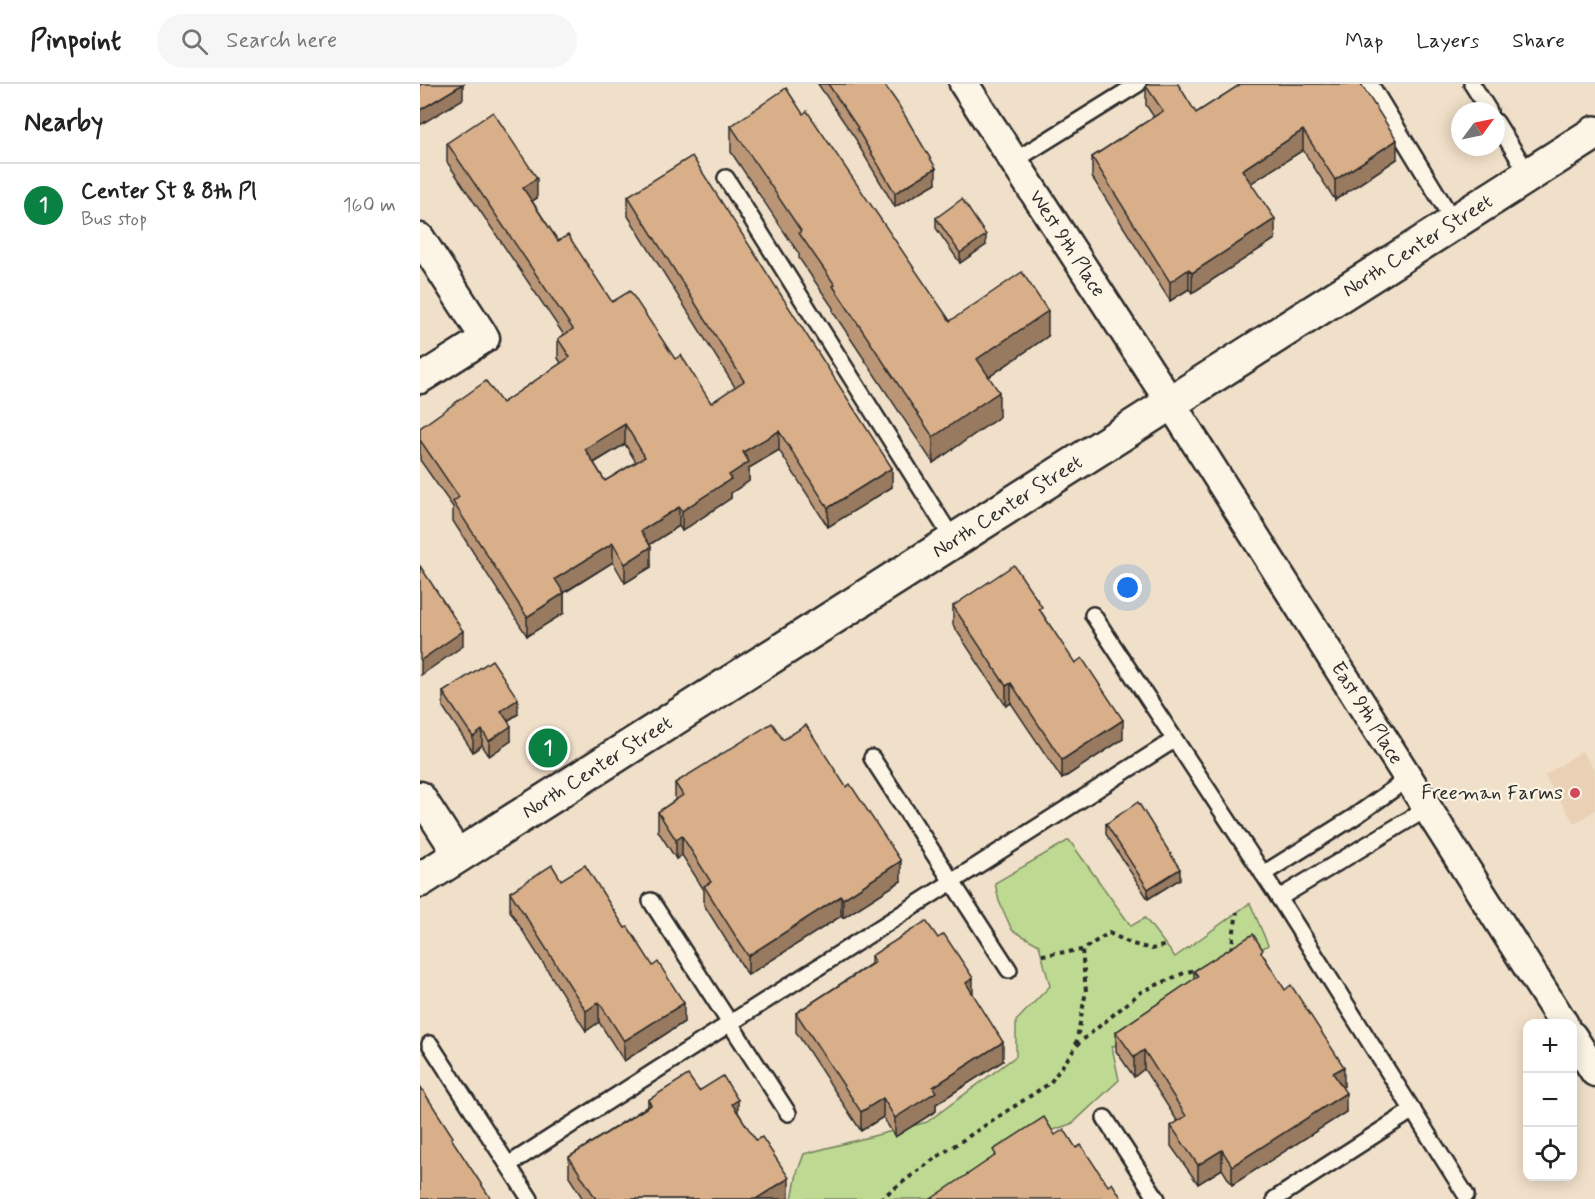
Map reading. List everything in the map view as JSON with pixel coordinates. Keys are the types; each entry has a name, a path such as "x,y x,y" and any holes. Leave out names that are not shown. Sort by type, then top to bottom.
{"street":[{"name":"West 9th Place","path":"964,84 1170,402"},
{"name":"North Center Street","path":"420,880 1595,133"},
{"path":"420,238 485,338 420,379"},
{"name":"East 9th Place","path":"1170,402 1561,1019"},
{"path":"420,796 459,856"},
{"path":"1577,1044 1595,1072"}],"lane":[{"path":"1014,161 1138,84"},
{"path":"1371,84 1454,222"},
{"path":"1472,84 1483,102"},
{"path":"1505,136 1529,175"},
{"path":"726,178 954,541"},
{"path":"1093,615 1279,898 1466,1196"},
{"path":"508,1165 1174,740"},
{"path":"872,758 1009,970"},
{"path":"1263,874 1354,817 1409,778"},
{"path":"1279,898 1428,808"},
{"path":"651,901 788,1113"},
{"path":"430,1044 530,1199"},
{"path":"1275,1199 1413,1110"},
{"path":"1105,1118 1157,1199"}],"path":[{"path":"1230,955 1237,912"},
{"path":"1042,955 1082,950 1109,933 1132,944 1152,949 1166,945"},
{"path":"1075,1047 1086,991 1082,950"},
{"path":"880,1199 934,1158 1050,1083 1075,1047 1142,992 1184,973 1203,968"}],"shaded area":[{"name":"Freeman Farms","path":"1582,751 1595,770 1595,810 1575,824 1544,776"}],"green space":[{"path":"1069,840 1131,926 1145,918 1175,957 1250,903 1268,945 1112,1047 1119,1080 1073,1123 1029,1139 947,1199 792,1199 797,1173 804,1154 927,1122 1016,1056 1016,1021 1050,986 1039,945 1012,930 999,901 995,883"}],"building":[{"path":"420,84 463,84 420,110"},
{"path":"828,84 884,84 936,168 895,193 858,128"},
{"path":"1149,84 1178,84 1196,113 1241,84 1361,84 1397,140 1335,180 1303,130 1242,170 1275,219 1192,273 1189,269 1170,282 1092,157 1163,111 1146,86"},
{"path":"786,88 803,114 807,111 950,321 1022,272 1048,311 977,359 999,392 933,437 731,126"},
{"path":"493,112 537,178 523,188 558,241 568,235 612,302 630,291 675,359 681,355 711,403 744,381 628,196 692,156 892,468 828,508 779,431 743,452 749,462 729,475 731,479 682,511 679,507 641,531 651,547 625,564 613,543 555,579 564,593 527,617 453,502 459,497 420,440 420,428 486,381 502,403 570,357 558,339 573,329 447,143","holes":["625,424 645,457 605,481 585,449"]},
{"path":"962,199 986,235 960,253 936,218"},
{"path":"1014,565 1042,607 1039,609 1075,663 1082,658 1123,720 1062,760 1011,683 1006,686 953,606"},
{"path":"420,566 463,631 421,660 420,659"},
{"path":"492,660 518,699 501,711 511,726 489,741 482,730 473,737 443,692"},
{"path":"772,723 783,740 806,725 846,787 850,784 901,861 843,899 841,896 748,956 704,886 711,882 682,836 676,840 658,812 683,795 675,783"},
{"path":"1138,802 1180,869 1148,889 1106,824"},
{"path":"552,865 561,880 585,865 625,928 628,927 653,966 658,962 684,1003 624,1041 599,1002 586,1011 510,892"},
{"path":"926,921 938,938 944,934 973,978 966,983 1003,1042 933,1087 936,1092 895,1118 883,1098 861,1112 796,1013 875,962 871,956"},
{"path":"1253,934 1263,950 1261,952 1285,990 1291,985 1344,1067 1333,1073 1346,1093 1232,1166 1222,1150 1198,1165 1171,1126 1186,1116 1144,1050 1134,1057 1116,1032 1198,976 1194,971"},
{"path":"688,1075 699,1091 723,1076 738,1100 732,1104 756,1140 762,1137 789,1178 756,1199 596,1199 569,1157 651,1105 648,1100"},
{"path":"420,1086 453,1137 451,1138 491,1199 420,1199"},
{"path":"1044,1117 1055,1135 1064,1129 1076,1148 1081,1145 1108,1186 1112,1183 1122,1199 931,1199 996,1155 993,1150"}],"place":[{"name":"Center St & 8th Pl","path":"548,748"},
{"name":"Freeman Farms","path":"1575,793"}]}
